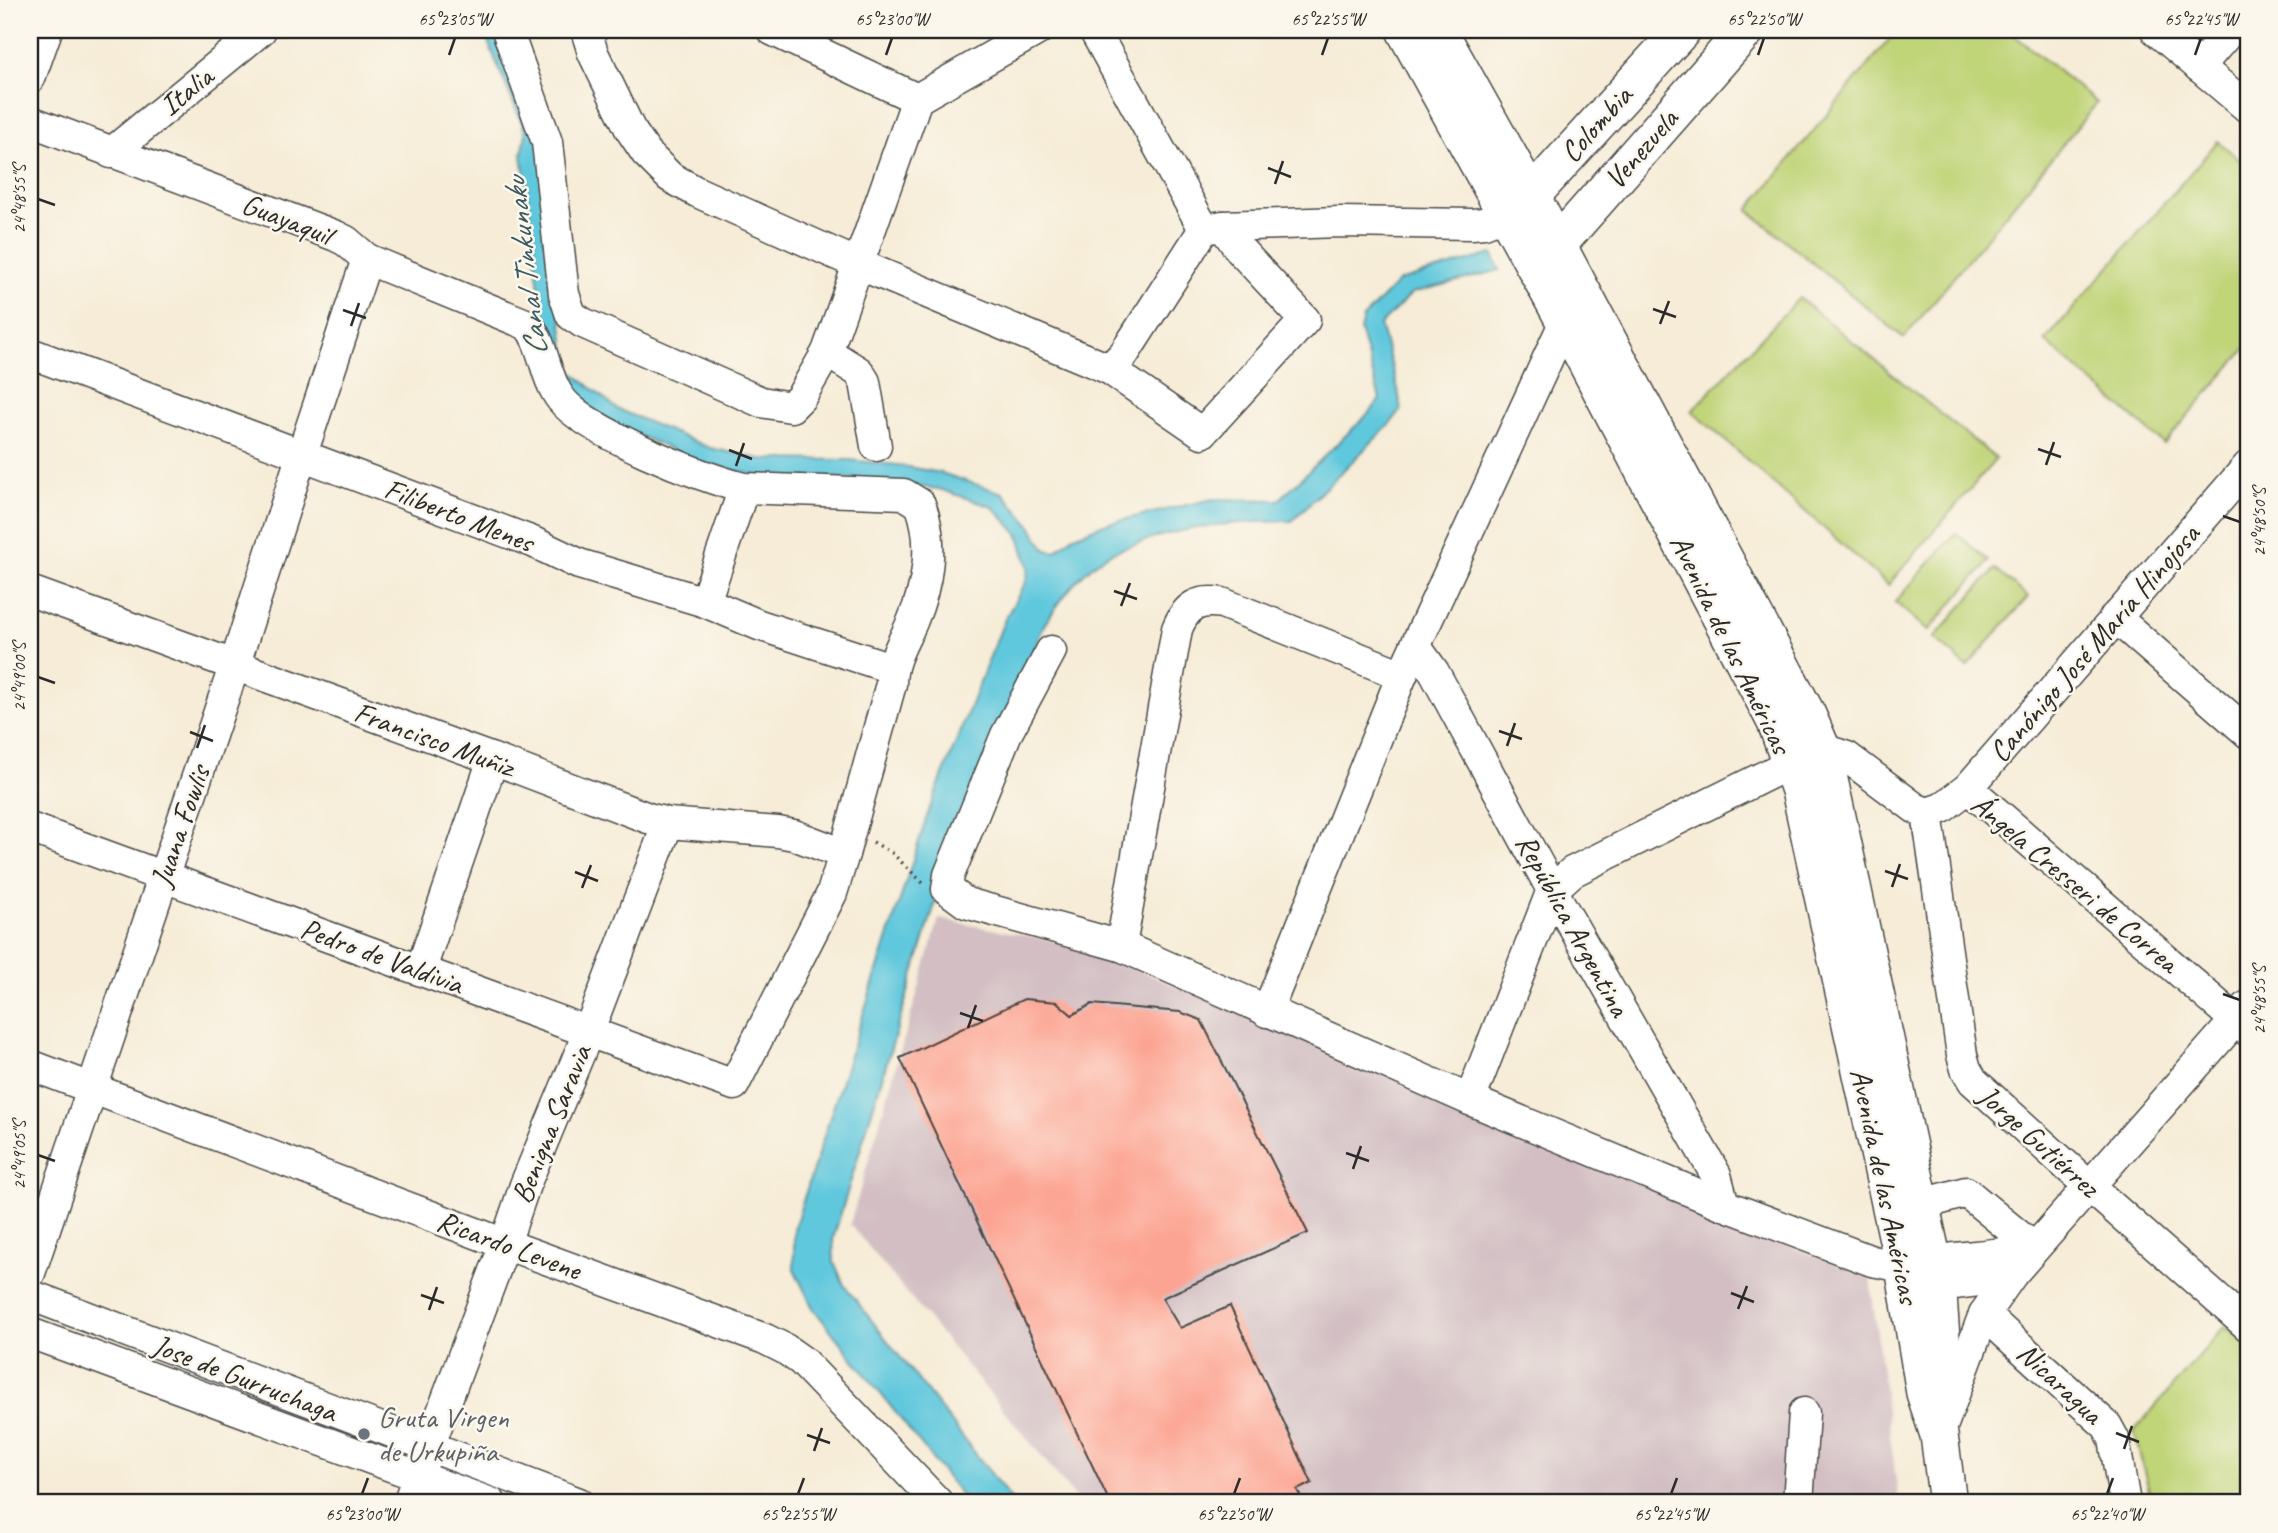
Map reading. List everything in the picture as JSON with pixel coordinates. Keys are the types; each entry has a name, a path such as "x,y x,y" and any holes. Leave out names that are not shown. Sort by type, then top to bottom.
{"main road":[{"name":"Avenida de las Américas","path":"1405,30 1519,205"},
{"name":"Avenida de las Américas","path":"1438,30 1519,205 1547,257 1801,703 1807,757 1800,790 1924,1270"},
{"name":"Colombia","path":"1519,205 1682,30"},
{"name":"Venezuela","path":"1547,257 1746,30"},
{"name":"Avenida de las Américas","path":"1547,257 1565,321 1776,722 1807,757 1834,796 1920,1205 1924,1270 1925,1393 1939,1435 1948,1503"}],"street":[{"path":"30,78 47,30"},
{"name":"Italia","path":"111,153 261,30"},
{"path":"507,30 547,142 564,294 570,315 761,402 791,407 801,397 827,352 917,99 1038,30"},
{"path":"586,30 593,53 630,130 646,153 670,177 697,192 858,264 1110,369 1202,433 1305,320 1240,250 1214,227 1094,30"},
{"path":"772,30 917,99"},
{"path":"2156,30 2248,108"},
{"path":"2199,67 2231,30"},
{"name":"Guayaquil","path":"30,121 336,236 367,259 528,325 535,334 554,387 573,412 600,429 647,451 719,482 744,488"},
{"path":"1214,227 1339,222 1472,224 1484,223 1519,205"},
{"path":"1110,369 1124,354 1214,227"},
{"name":"Juana Fowlis","path":"30,1273 234,667 367,259"},
{"path":"1268,1012 1402,675 1565,321"},
{"path":"827,352 859,372 865,382 876,446"},
{"name":"Filiberto Menes","path":"30,353 533,542 579,564 705,602 759,625 891,668"},
{"name":"Canónigo José María Hinojosa","path":"1968,788 2248,466"},
{"path":"705,602 744,488 891,492 904,494 919,504 928,534 926,575 913,620 891,668 891,684 845,854"},
{"name":"Francisco Muñiz","path":"30,591 648,818 668,823 778,832 794,835 845,854"},
{"path":"1121,946 1177,629 1181,617 1190,605 1209,600 1222,603 1402,675"},
{"path":"2115,617 2248,733"},
{"name":"República Argentina","path":"1416,647 1434,672 1552,890 1716,1175 1724,1205"},
{"path":"1051,651 1006,735 949,875 947,889 966,903 1121,946 1470,1100 1724,1205 1872,1261 1924,1270 1954,1284 2013,1273"},
{"path":"1470,1100 1552,890 1572,872 1807,757"},
{"name":"Ángela Cresseri de Correa","path":"1807,757 1847,757 1915,808 1927,813 1942,808 1968,788 2244,1018"},
{"path":"421,969 493,759"},
{"name":"Jorge Gutiérrez","path":"1927,813 1966,1069 1973,1081 2248,1326"},
{"name":"Benigna Saravia","path":"413,1490 525,1185 588,1033 668,823"},
{"name":"Pedro de Valdivia","path":"30,828 734,1085 832,893 845,854"},
{"path":"1939,1435 1984,1314 2013,1273 2244,1018"},
{"name":"Ricardo Levene","path":"30,1065 765,1339 802,1361 938,1503"},
{"path":"1920,1205 1966,1192 2034,1248"},
{"path":"1924,1270 2034,1248"},
{"name":"Jose de Gurruchaga","path":"30,1295 579,1503"},
{"name":"Nicaragua","path":"1984,1314 2107,1426 2114,1439 2125,1503"},
{"name":"Jose de Gurruchaga","path":"30,1333 413,1490 492,1503"},
{"path":"1798,1503 1804,1413"}],"path":[{"path":"892,853 926,886"}],"shaded area":[{"path":"939,919 1054,941 1131,967 1870,1279 1899,1503 1080,1503 850,1224"}],"green space":[{"path":"1897,30 2008,30 2097,103 1904,338 1748,210"},
{"path":"2218,141 2248,167 2248,346 2164,444 2045,341"},
{"path":"1799,298 1996,459 1888,585 1692,411"},
{"path":"1956,533 1989,561 1928,631 1895,602"},
{"path":"1995,569 2028,597 1967,667 1934,638"},
{"path":"2225,1326 2248,1344 2248,1503 2152,1503 2134,1431"}],"water":[{"path":"483,30 497,30 539,132 565,349 572,372 617,409 710,448 761,459 849,460 897,465 941,473 1003,493 1031,526 1046,550 1055,552 1072,537 1104,524 1213,499 1279,500 1372,410 1380,399 1360,330 1363,318 1399,281 1492,254 1500,270 1412,293 1380,325 1398,389 1401,410 1292,521 1211,526 1153,538 1107,555 1078,580 1044,625 941,884 833,1239 834,1262 844,1285 1014,1503 967,1503 813,1308 794,1269 794,1229 929,810 1005,619 1026,582 1029,568 1018,534 993,507 939,489 851,479 764,477 705,464 609,423 563,389 544,328 522,154 526,133"}],"building":[{"path":"1024,999 1057,1002 1072,1015 1092,1004 1180,1012 1201,1020 1308,1233 1162,1298 1180,1328 1230,1306 1312,1483 1297,1490 1304,1503 1110,1503 900,1058"}],"place":[{"name":"Gruta Virgen de Urkupiña","path":"364,1434"}],"water label":[{"name":"Canal Tinkunaku","path":"525,267"}]}
